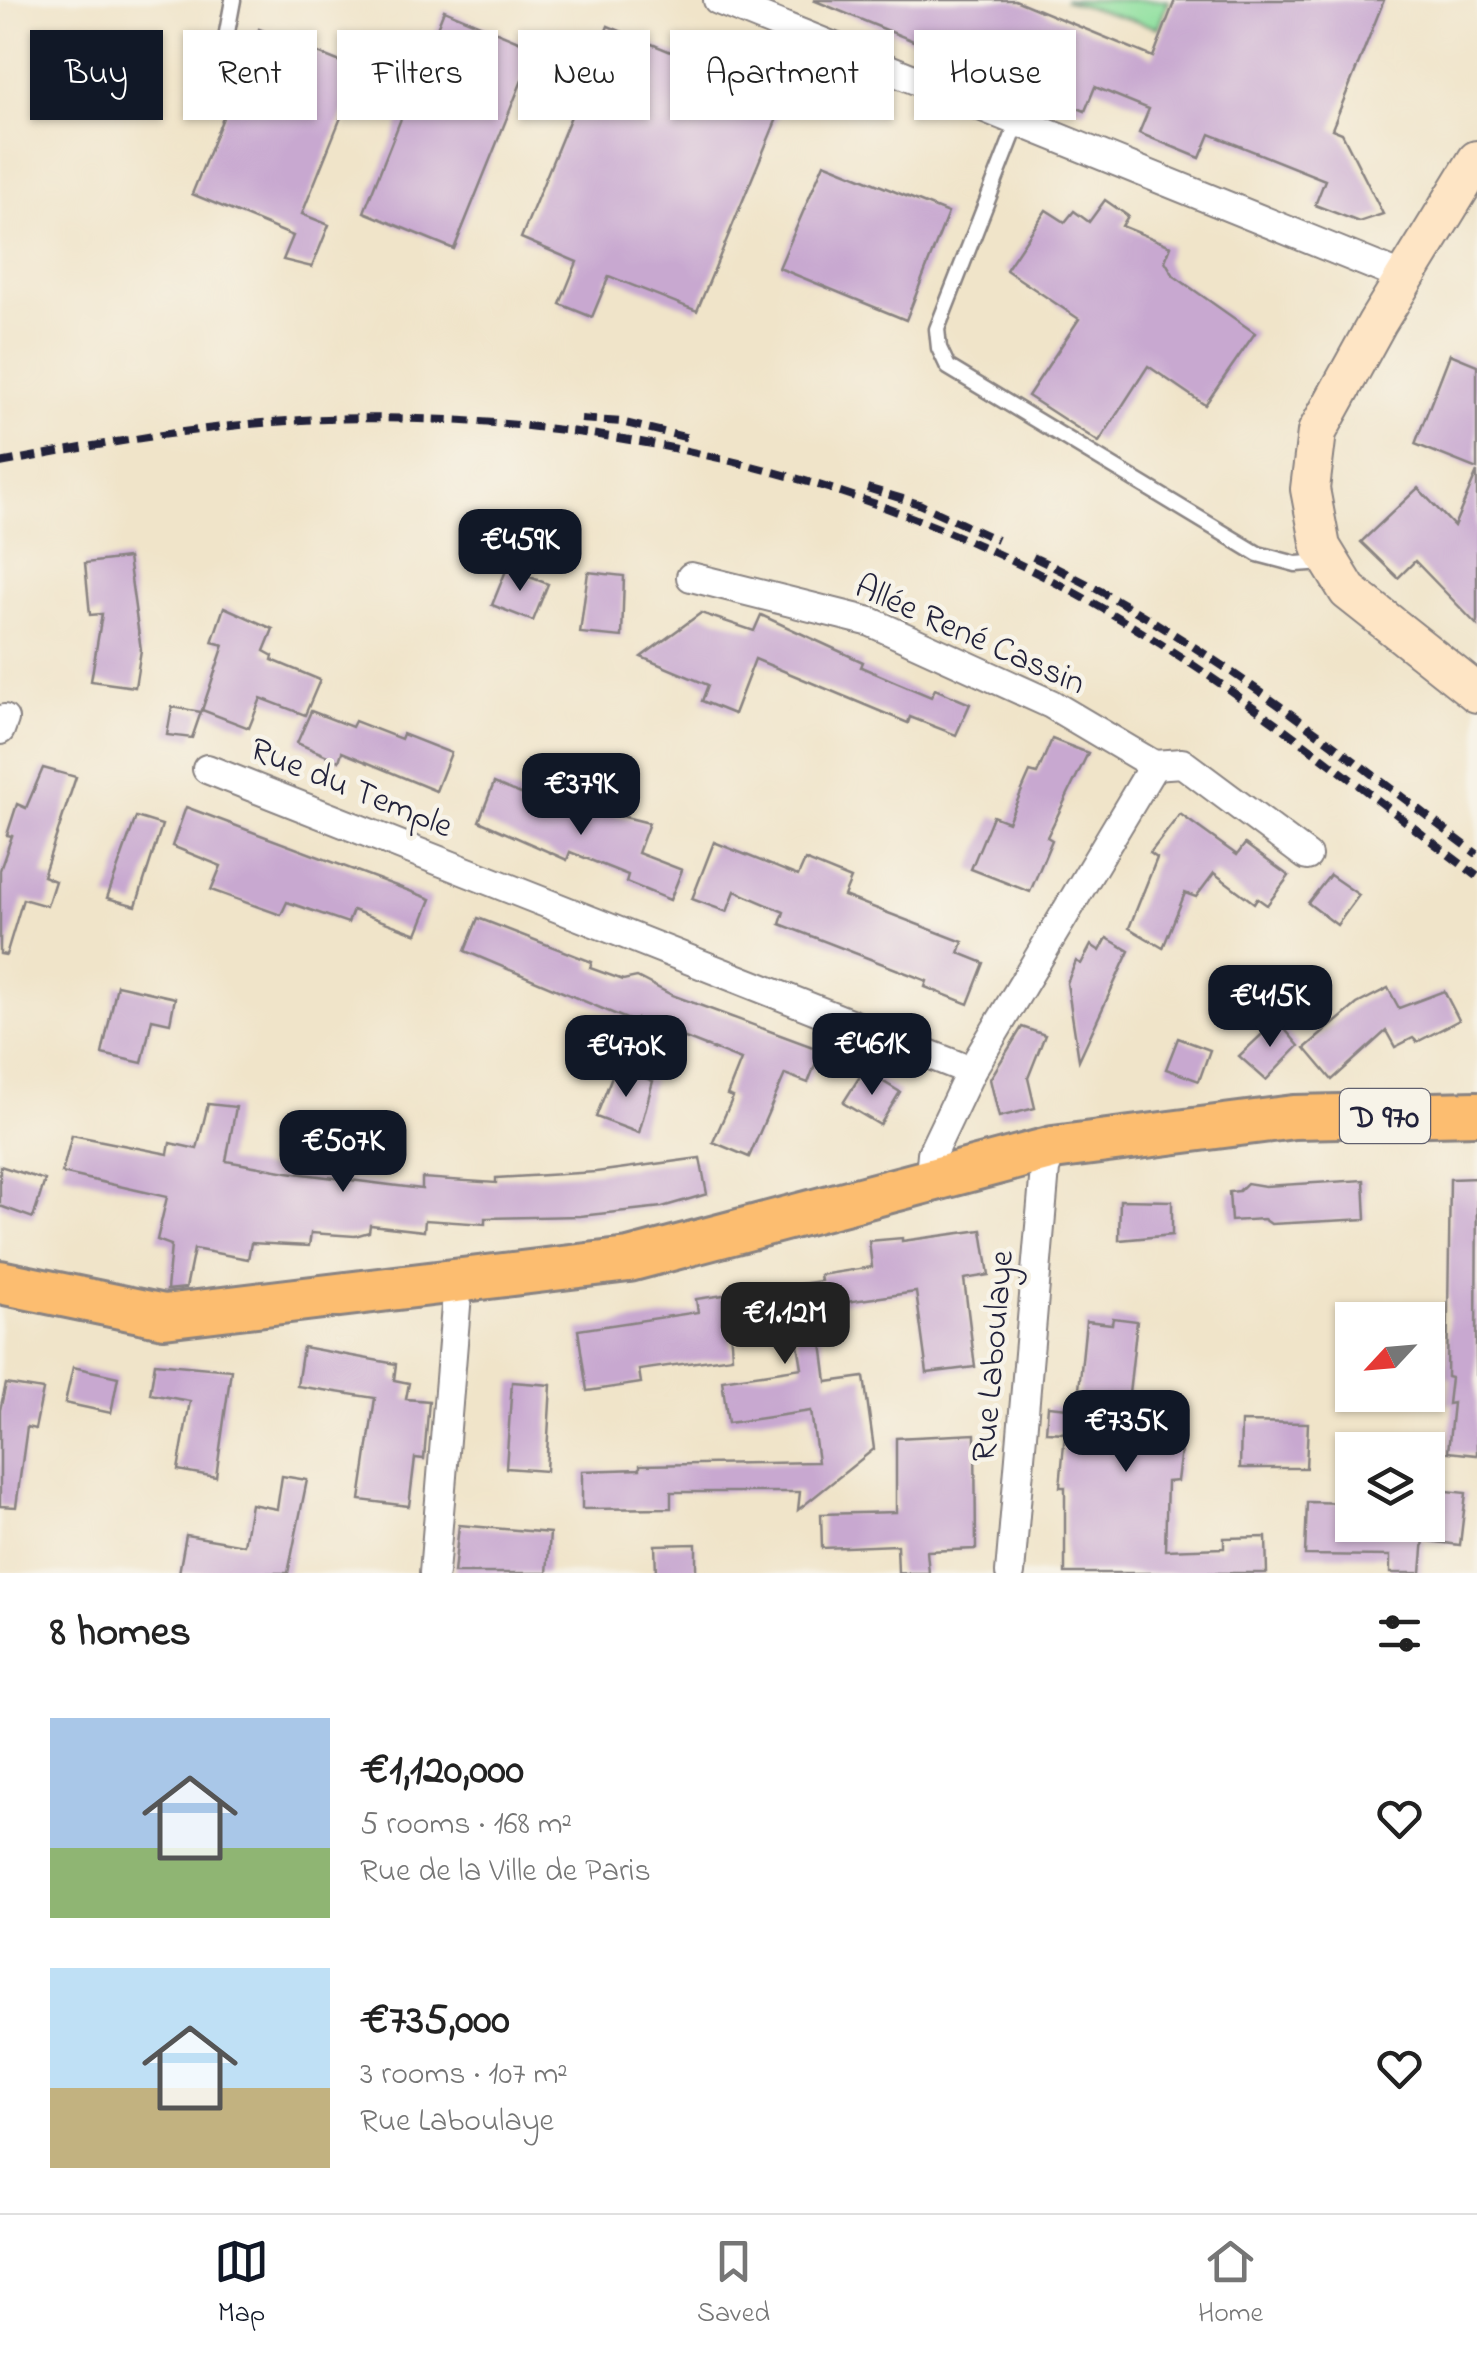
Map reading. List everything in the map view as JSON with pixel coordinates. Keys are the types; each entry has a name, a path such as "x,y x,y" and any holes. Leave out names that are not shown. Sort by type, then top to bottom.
{"main road":[{"name":"D 970","path":"10,1284 164,1316 458,1282 629,1260 930,1177 1054,1148 1294,1117 1477,1113"}],"street":[{"path":"718,0 1405,278"},
{"path":"1477,160 1317,432 1310,489 1321,547 1348,590 1477,693"},
{"name":"Allée René Cassin","path":"691,577 871,622 1051,704 1154,764 1182,763 1308,856"},
{"path":"930,1177 932,1153 972,1071 1154,764"},
{"name":"Rue du Temple","path":"207,769 972,1071"},
{"name":"Rue Laboulaye","path":"1010,1573 1045,1168 1054,1148"},
{"path":"434,1573 458,1282"}],"lane":[{"path":"227,30 233,0"},
{"path":"1018,122 936,329 938,348 948,368 1258,554 1296,564 1330,562"}],"green space":[{"path":"1064,0 1168,0 1158,28"}],"building":[{"path":"813,0 1015,0 1153,57 1175,0 1384,0 1332,129 1342,133 1383,214 1359,222 1315,205 1325,180 1210,134 1200,158 1139,133 1149,109 1095,87 1085,111 1076,107 1076,30 914,30 914,41"},
{"path":"444,10 492,30 436,30"},
{"path":"498,33 518,41 518,90 454,249 364,212 400,120 498,120"},
{"path":"650,43 670,52 670,120 776,120 697,311 609,276 592,317 560,304 577,262 521,238 569,120 650,120"},
{"path":"317,53 337,61 340,120 302,214 329,225 312,267 283,260 293,236 192,194 222,120 317,120"},
{"path":"824,163 948,213 906,320 779,268"},
{"path":"1105,200 1128,216 1122,226 1171,246 1165,261 1174,276 1255,333 1205,405 1148,366 1099,442 1028,396 1079,319 1006,270 1046,210 1065,222 1074,211 1089,222"},
{"path":"1450,354 1477,365 1477,469 1415,444"},
{"path":"1477,472 1477,625 1415,561 1398,578 1361,542 1418,488 1454,526"},
{"path":"128,558 141,650 135,687 91,681 102,614 90,615 85,563"},
{"path":"507,568 548,584 533,621 492,605"},
{"path":"588,572 624,576 622,637 580,633"},
{"path":"224,607 273,629 264,651 273,656 272,660 320,680 305,715 261,698 249,728 202,710 224,645 212,642"},
{"path":"701,613 754,631 761,615 863,662 861,667 891,680 931,697 935,689 970,704 956,735 910,717 908,723 755,659 734,714 702,701 708,685 641,657"},
{"path":"172,707 201,712 192,738 167,735"},
{"path":"311,711 352,727 355,721 401,739 403,734 451,753 436,791 342,752 339,761 297,743"},
{"path":"1052,739 1088,753 1047,837 1052,840 1030,892 971,869 993,816 1008,822 1030,772 1037,774"},
{"path":"43,768 76,777 43,876 55,881 47,906 23,899 6,955 0,954 0,870 12,836 7,835 17,804 26,808"},
{"path":"494,783 584,820 589,808 649,823 638,853 682,870 670,900 626,882 628,875 570,852 567,860 479,821"},
{"path":"186,807 431,899 417,934 353,910 348,923 287,902 281,915 211,890 221,866 172,846"},
{"path":"1180,814 1237,855 1245,844 1289,876 1267,905 1257,898 1254,903 1214,873 1196,897 1185,893 1163,948 1129,928 1157,858 1150,853"},
{"path":"136,817 162,825 136,906 107,898"},
{"path":"714,842 798,876 805,860 851,879 844,896 963,942 959,953 984,963 968,1004 925,987 927,981 780,924 784,912 735,891 727,912 692,899"},
{"path":"1330,875 1359,895 1337,925 1308,903"},
{"path":"478,918 592,962 590,968 623,980 637,977 672,995 821,1050 808,1083 785,1074 749,1157 713,1142 733,1097 727,1095 741,1060 637,1019 636,1023 465,951"},
{"path":"1107,938 1129,951 1079,1060 1067,983 1076,961 1081,964 1091,945 1100,951"},
{"path":"117,985 175,998 170,1023 152,1019 142,1063 102,1054"},
{"path":"1388,988 1399,1008 1444,991 1459,1020 1417,1042 1413,1038 1395,1047 1386,1031 1332,1080 1305,1048 1357,1004"},
{"path":"1277,1020 1299,1046 1266,1080 1239,1056"},
{"path":"1022,1027 1045,1035 1028,1078 1035,1108 999,1117 990,1079"},
{"path":"1178,1038 1210,1050 1199,1081 1166,1069"},
{"path":"616,1066 653,1081 639,1133 596,1117"},
{"path":"864,1070 900,1092 880,1125 843,1103"},
{"path":"208,1104 236,1107 226,1161 422,1189 422,1178 496,1183 496,1178 596,1172 700,1158 707,1194 662,1207 580,1216 485,1218 485,1224 425,1220 424,1231 370,1225 369,1232 355,1236 311,1233 309,1246 251,1243 248,1259 194,1249 186,1288 167,1290 171,1245 157,1240 167,1197 62,1173 72,1135 168,1154 170,1143 197,1149"},
{"path":"0,1166 45,1180 33,1218 0,1206"},
{"path":"1477,1178 1477,1455 1448,1452 1453,1403 1448,1404 1451,1378 1447,1377 1450,1179"},
{"path":"1364,1180 1366,1219 1271,1224 1264,1219 1231,1221 1229,1192 1239,1191 1247,1183 1265,1186"},
{"path":"1120,1200 1172,1201 1172,1235 1119,1240"},
{"path":"982,1230 989,1275 964,1279 975,1367 927,1373 916,1292 839,1303 841,1317 819,1320 827,1382 864,1377 874,1449 798,1510 800,1492 671,1492 671,1508 582,1509 582,1471 640,1469 640,1465 818,1462 811,1411 728,1423 722,1380 802,1368 794,1320 730,1327 732,1357 639,1370 641,1383 587,1391 578,1330 698,1312 696,1299 821,1281 820,1275 872,1267 869,1241 902,1241"},
{"path":"1113,1318 1137,1321 1126,1421 1184,1426 1177,1481 1167,1482 1165,1550 1224,1548 1224,1538 1266,1537 1267,1573 1065,1573 1065,1487 1060,1487 1065,1433 1046,1432 1048,1406 1077,1409 1086,1321 1112,1324"},
{"path":"303,1347 396,1364 394,1380 409,1383 406,1399 429,1401 424,1459 415,1458 409,1506 360,1500 375,1398 297,1386"},
{"path":"155,1363 231,1370 216,1477 178,1470 190,1401 150,1394"},
{"path":"73,1367 118,1377 111,1413 65,1403"},
{"path":"512,1382 551,1385 546,1471 506,1468"},
{"path":"6,1384 43,1390 35,1429 27,1427 16,1507 0,1506 0,1410"},
{"path":"1241,1422 1308,1423 1306,1468 1240,1468"},
{"path":"975,1434 976,1549 927,1551 929,1573 898,1573 897,1545 822,1548 821,1514 896,1512 896,1438"},
{"path":"282,1476 307,1480 288,1573 179,1573 186,1535 244,1545 251,1504 277,1509"},
{"path":"1445,1491 1466,1493 1460,1545 1436,1542 1445,1542"},
{"path":"1307,1502 1335,1503 1335,1542 1424,1542 1421,1573 1390,1573 1390,1556 1305,1555"},
{"path":"459,1525 550,1533 547,1573 454,1573"},
{"path":"696,1544 696,1573 656,1573 655,1545"}],"railway":[{"path":"0,463 226,427 395,418 581,433 674,448 765,470 855,497 942,530 1087,600 1259,711 1477,876"},
{"path":"581,419 621,422 689,438"},
{"path":"867,488 919,504 997,540"},
{"path":"1033,557 1093,587 1207,656 1477,854"}]}
